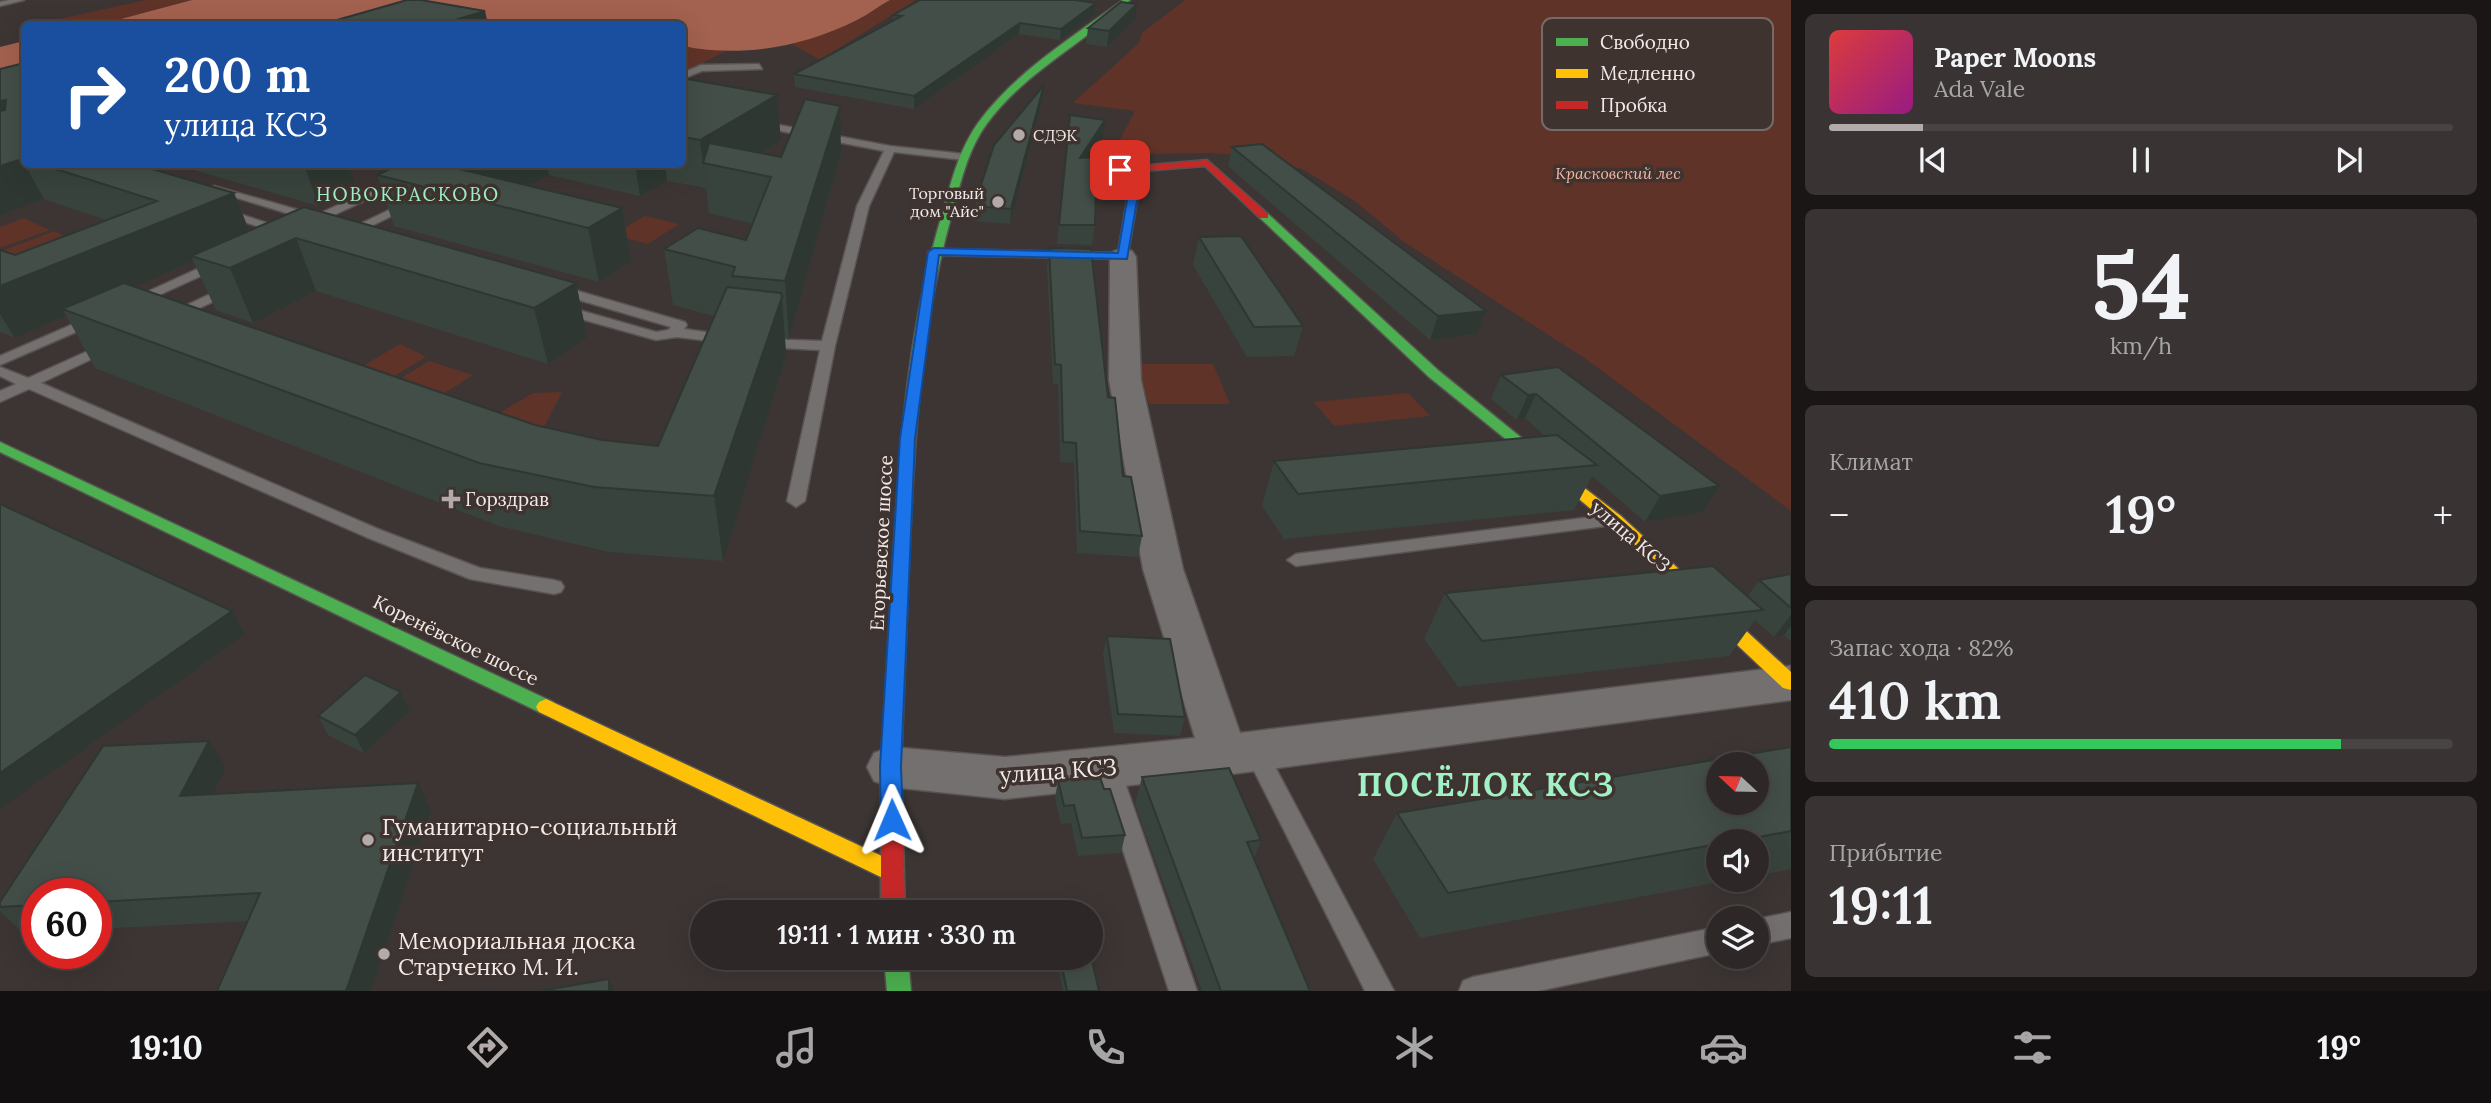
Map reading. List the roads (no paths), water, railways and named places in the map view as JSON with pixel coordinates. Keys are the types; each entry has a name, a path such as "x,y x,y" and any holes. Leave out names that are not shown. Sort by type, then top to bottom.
{"main road":[{"name":"Егорьевское шоссе","path":"893,900 891,767 907,438 934,252 967,148 998,105 1121,1"},
{"name":"улица КСЗ","path":"1123,257 1134,189 1120,170 1207,163 1434,374 1615,520 1790,683"},
{"path":"934,252 1123,257"},
{"name":"Коренёвское шоссе","path":"0,446 893,872"},
{"path":"897,970 899,991"}],"street":[{"name":"улица КСЗ","path":"1123,257 1125,380 1163,569 1240,753"},
{"name":"улица КСЗ","path":"891,767 1005,778 1240,753 1790,683"}],"lane":[{"path":"0,4 20,0"},
{"path":"686,74 701,68 759,67"},
{"path":"748,122 890,149 964,157"},
{"path":"796,501 828,346 863,206 890,149"},
{"path":"263,243 430,168"},
{"path":"206,186 318,219"},
{"path":"354,249 329,242 419,200"},
{"path":"211,208 289,232"},
{"path":"353,231 377,238"},
{"path":"0,361 226,260"},
{"path":"155,324 241,284"},
{"path":"545,286 680,325 665,337 656,336 551,306"},
{"path":"675,331 783,345 828,346"},
{"path":"0,397 118,341"},
{"path":"0,371 372,533 477,574 554,587"},
{"path":"1296,560 1615,520"},
{"path":"1240,753 1380,991"},
{"path":"1108,768 1183,991"},
{"path":"1769,930 1791,925"},
{"path":"1473,991 1706,942"}],"place":[{"name":"СДЭК","path":"1019,135"},
{"name":"Торговый дом \"Айс\"","path":"998,202"},
{"name":"Горздрав","path":"451,499"},
{"name":"Гуманитарно-социальный институт","path":"368,840"},
{"name":"Мемориальная доска Старченко М. И.","path":"384,954"}],"district":[{"name":"НОВОКРАСКОВО","path":"408,194"},
{"name":"ПОСЁЛОК КСЗ","path":"1486,785"}],"park label":[{"name":"Красковский лес","path":"1618,173"}]}
